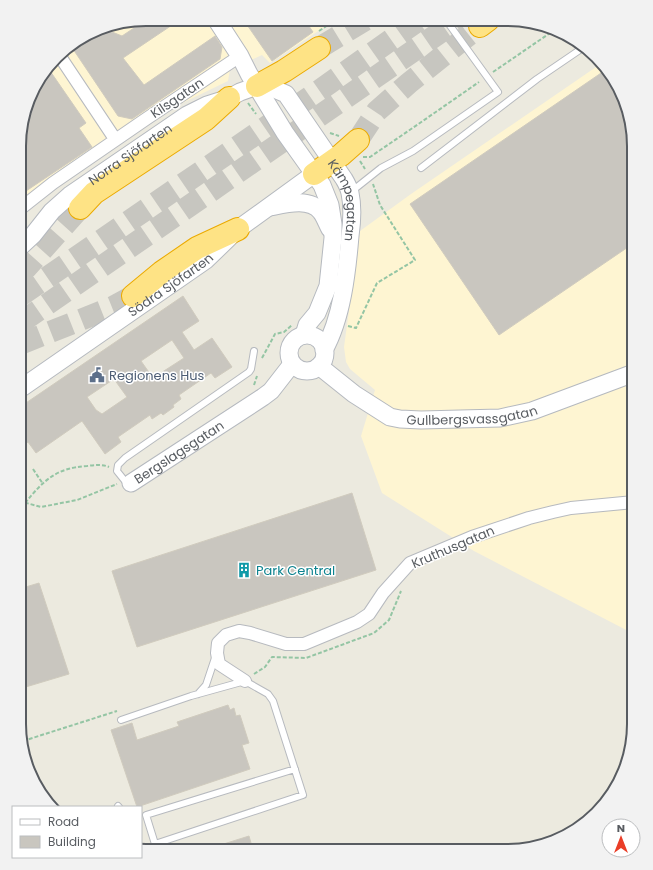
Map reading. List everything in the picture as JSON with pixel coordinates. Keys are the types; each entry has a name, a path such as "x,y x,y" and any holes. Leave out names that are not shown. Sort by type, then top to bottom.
{"highway":[{"path":"257,86 284,71 319,48"},
{"path":"80,208 94,193 206,120 229,98"},
{"path":"323,168 360,153"},
{"path":"132,296 162,272 197,248 238,229"}],"street":[{"name":"Kämpegatan","path":"221,26 286,133 323,168 344,179 350,192 351,225 346,270 336,323 331,338 324,350"},
{"name":"Kilsgatan","path":"26,204 115,139 240,56"},
{"path":"63,60 115,139"},
{"name":"Norra Sjöfarten","path":"26,240 52,210 89,182 188,115 206,105 229,98 257,86"},
{"name":"Kämpegatan","path":"300,328 307,325 317,313 328,286 333,224 330,205 322,185 323,168"},
{"name":"Södra Sjöfarten","path":"26,385 206,260 238,229 323,168"},
{"name":"Kämpegatan","path":"270,207 290,204 312,205 321,212 333,238"},
{"path":"300,328 316,337 322,343 324,350 323,360 319,366 312,370 305,371 298,369 292,364 289,357 289,349 300,328"},
{"name":"Bergslagsgatan","path":"131,483 263,397 271,391 292,364"},
{"name":"Gullbergsvassgatan","path":"319,366 354,394 390,417 421,420 500,418 519,414 576,396 627,376"},
{"name":"Kruthusgatan","path":"217,653 218,643 226,635 239,632 250,633 286,644 304,644 357,622 369,614 383,594 410,563 472,537 529,518 571,508 627,503"},
{"path":"217,653 219,664 248,678"}],"lane":[{"path":"350,192 381,168 413,151 498,92 450,26"},
{"path":"421,168 537,79 579,50"},
{"name":"Bergslagsgatan","path":"131,483 125,481 117,471 118,465 125,458 249,372 251,369 254,351"},
{"name":"Kruthusgatan","path":"198,694 206,685 217,653"},
{"path":"121,720 248,678 268,694 274,702 295,769 303,795 155,844 144,815 295,769"}],"path":[{"path":"360,153 370,157 549,34"},
{"path":"356,328 377,283 415,260 380,205 360,153"},
{"path":"261,362 275,334 300,328"},
{"path":"26,502 43,484 56,474 69,468 104,465 117,471"},
{"path":"33,469 43,484"},
{"path":"248,678 265,667 272,657 306,658 374,633 389,620 399,599 402,587"}],"shaded area":[{"path":"138,26 326,26 270,63 262,55 230,70 228,81 166,111 40,195 26,210 26,146 30,115 35,100 46,79 67,56 79,46 108,32"},
{"path":"597,67 607,79 615,93 625,123 627,146 627,630 474,551 382,493 361,436 375,390 350,369 346,362 344,347 360,231 411,194"}],"building":[{"path":"138,26 171,26 123,58 144,85 215,36 222,47 220,59 132,119 118,116 74,50 93,38 108,32 110,31 122,36 134,28 133,27"},
{"path":"248,26 309,26 313,32 272,61"},
{"path":"51,73 86,123 79,128 92,147 26,191 26,146 30,115 42,86"},
{"path":"602,73 607,79 621,108 626,131 627,248 499,335 410,204"},
{"name":"Regionens Hus","path":"183,296 199,321 182,332 194,350 212,338 232,367 215,378 211,373 179,395 181,399 173,405 174,407 163,415 161,413 152,419 150,415 118,437 121,442 105,454 82,421 36,453 28,442 26,444 26,403","holes":["172,340 184,358 153,378 141,361","114,379 127,397 102,414 96,410 87,397"]},
{"name":"Park Central","path":"352,493 376,570 137,647 112,571"},
{"path":"39,583 69,674 26,687 26,587"},
{"path":"228,705 230,710 234,708 236,716 240,715 249,743 242,745 250,769 137,806 111,730 132,723 137,740 179,726 177,722"},
{"path":"249,836 251,844 224,844"}],"tunnel":[{"path":"319,48 355,26"},
{"path":"26,292 411,26"},
{"path":"26,319 449,26"},
{"path":"358,140 377,111 409,83 480,26"},
{"path":"26,268 80,208"},
{"path":"26,342 113,307 133,296"}],"place":[{"name":"Regionens Hus","path":"97,375"},
{"name":"Park Central","path":"244,570"}]}
